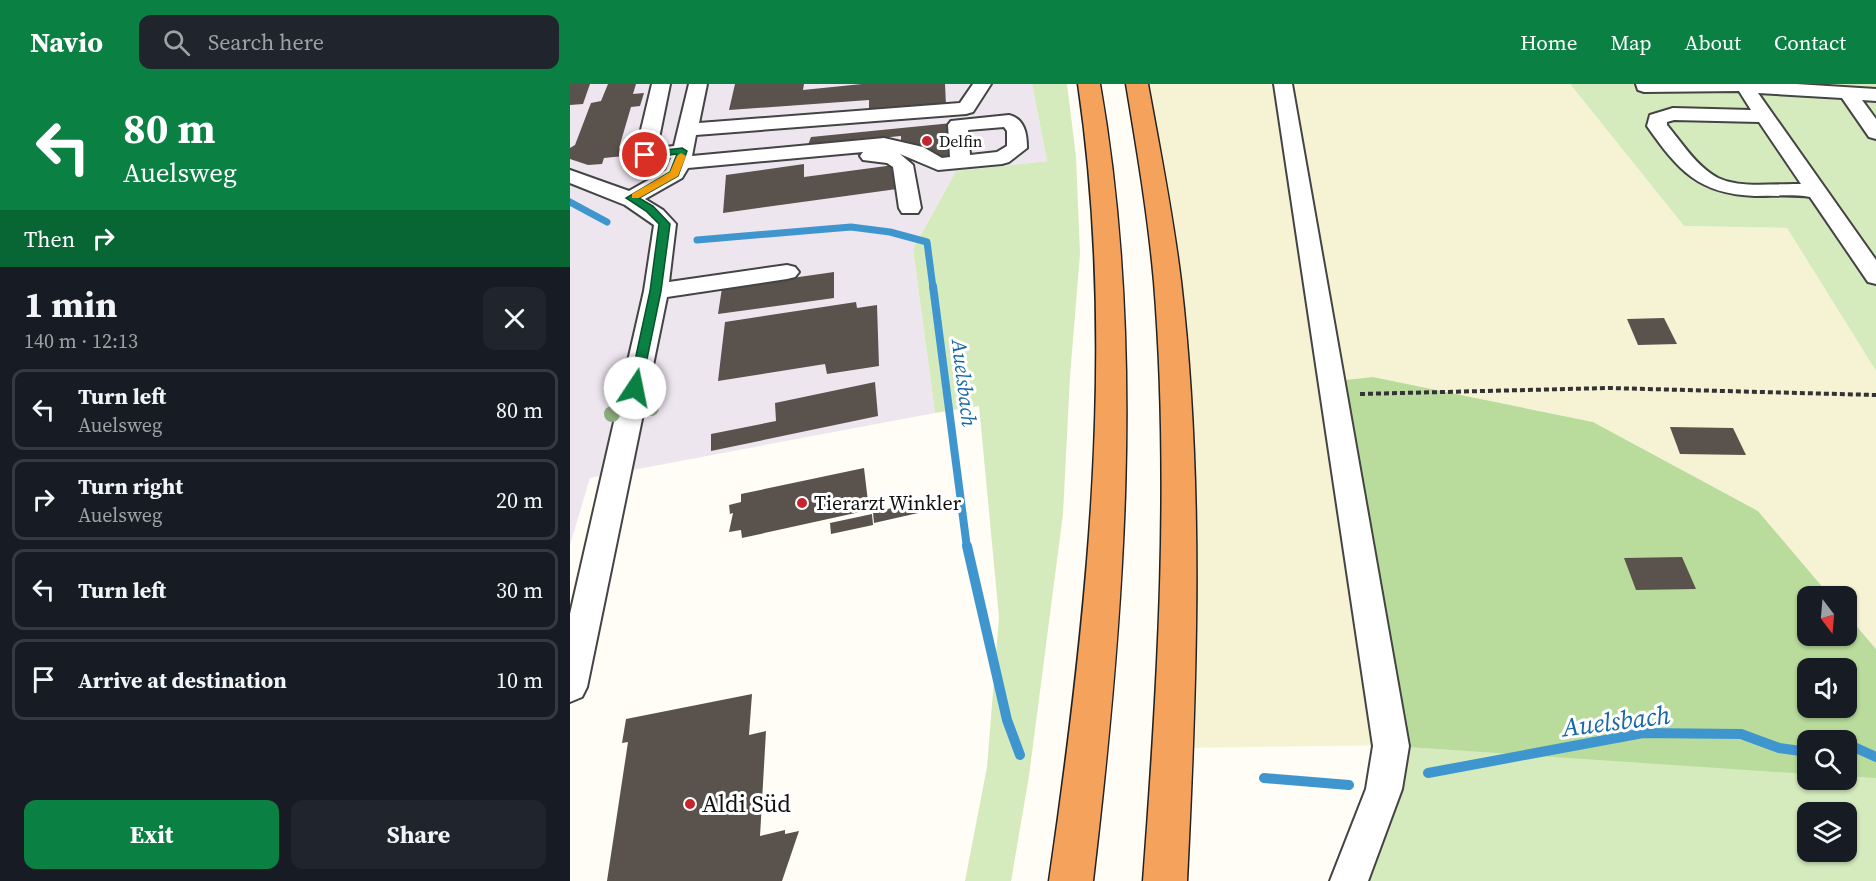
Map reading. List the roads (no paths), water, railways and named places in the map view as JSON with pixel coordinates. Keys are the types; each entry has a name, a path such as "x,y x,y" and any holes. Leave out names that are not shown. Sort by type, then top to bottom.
{"highway":[{"path":"1071,881 1081,812 1104,570 1110,411 1109,254 1100,140 1089,84"},
{"path":"1137,84 1148,136 1165,249 1175,406 1180,571 1165,881"}],"street":[{"path":"662,84 645,155 679,163 700,176 866,155 892,158 903,165 910,208"},
{"path":"679,163 698,84"},
{"path":"687,130 966,108 982,84"},
{"path":"1283,84 1391,746 1384,789 1349,881"},
{"path":"1644,86 1744,86 1804,89 1849,95 1876,95"},
{"path":"1744,86 1752,94 1876,277"},
{"path":"1849,95 1876,133"},
{"path":"1765,116 1673,114 1657,118 1657,126 1700,176 1715,185 1729,188 1801,188 1818,192"},
{"path":"631,198 679,163 884,144 916,151 938,164 960,162"},
{"path":"570,176 631,198 650,208 665,224 656,291 577,621 570,687"},
{"path":"656,291 787,272"}],"waterway":[{"name":"Auelsbach","path":"570,202 607,222"},
{"name":"Auelsbach","path":"697,240 851,227 890,232 927,242 933,288"},
{"name":"Auelsbach","path":"933,286 967,548"},
{"name":"Auelsbach","path":"967,546 1007,720 1020,755"},
{"name":"Auelsbach","path":"1428,773 1643,733 1741,734 1779,748 1797,750"},
{"name":"Auelsbach","path":"1857,748 1876,757"},
{"name":"Auelsbach","path":"1264,778 1349,785"}],"place":[{"name":"Delfin","path":"927,141"},
{"name":"Tierarzt Winkler","path":"802,503"},
{"name":"Aldi Süd","path":"690,804"}]}
